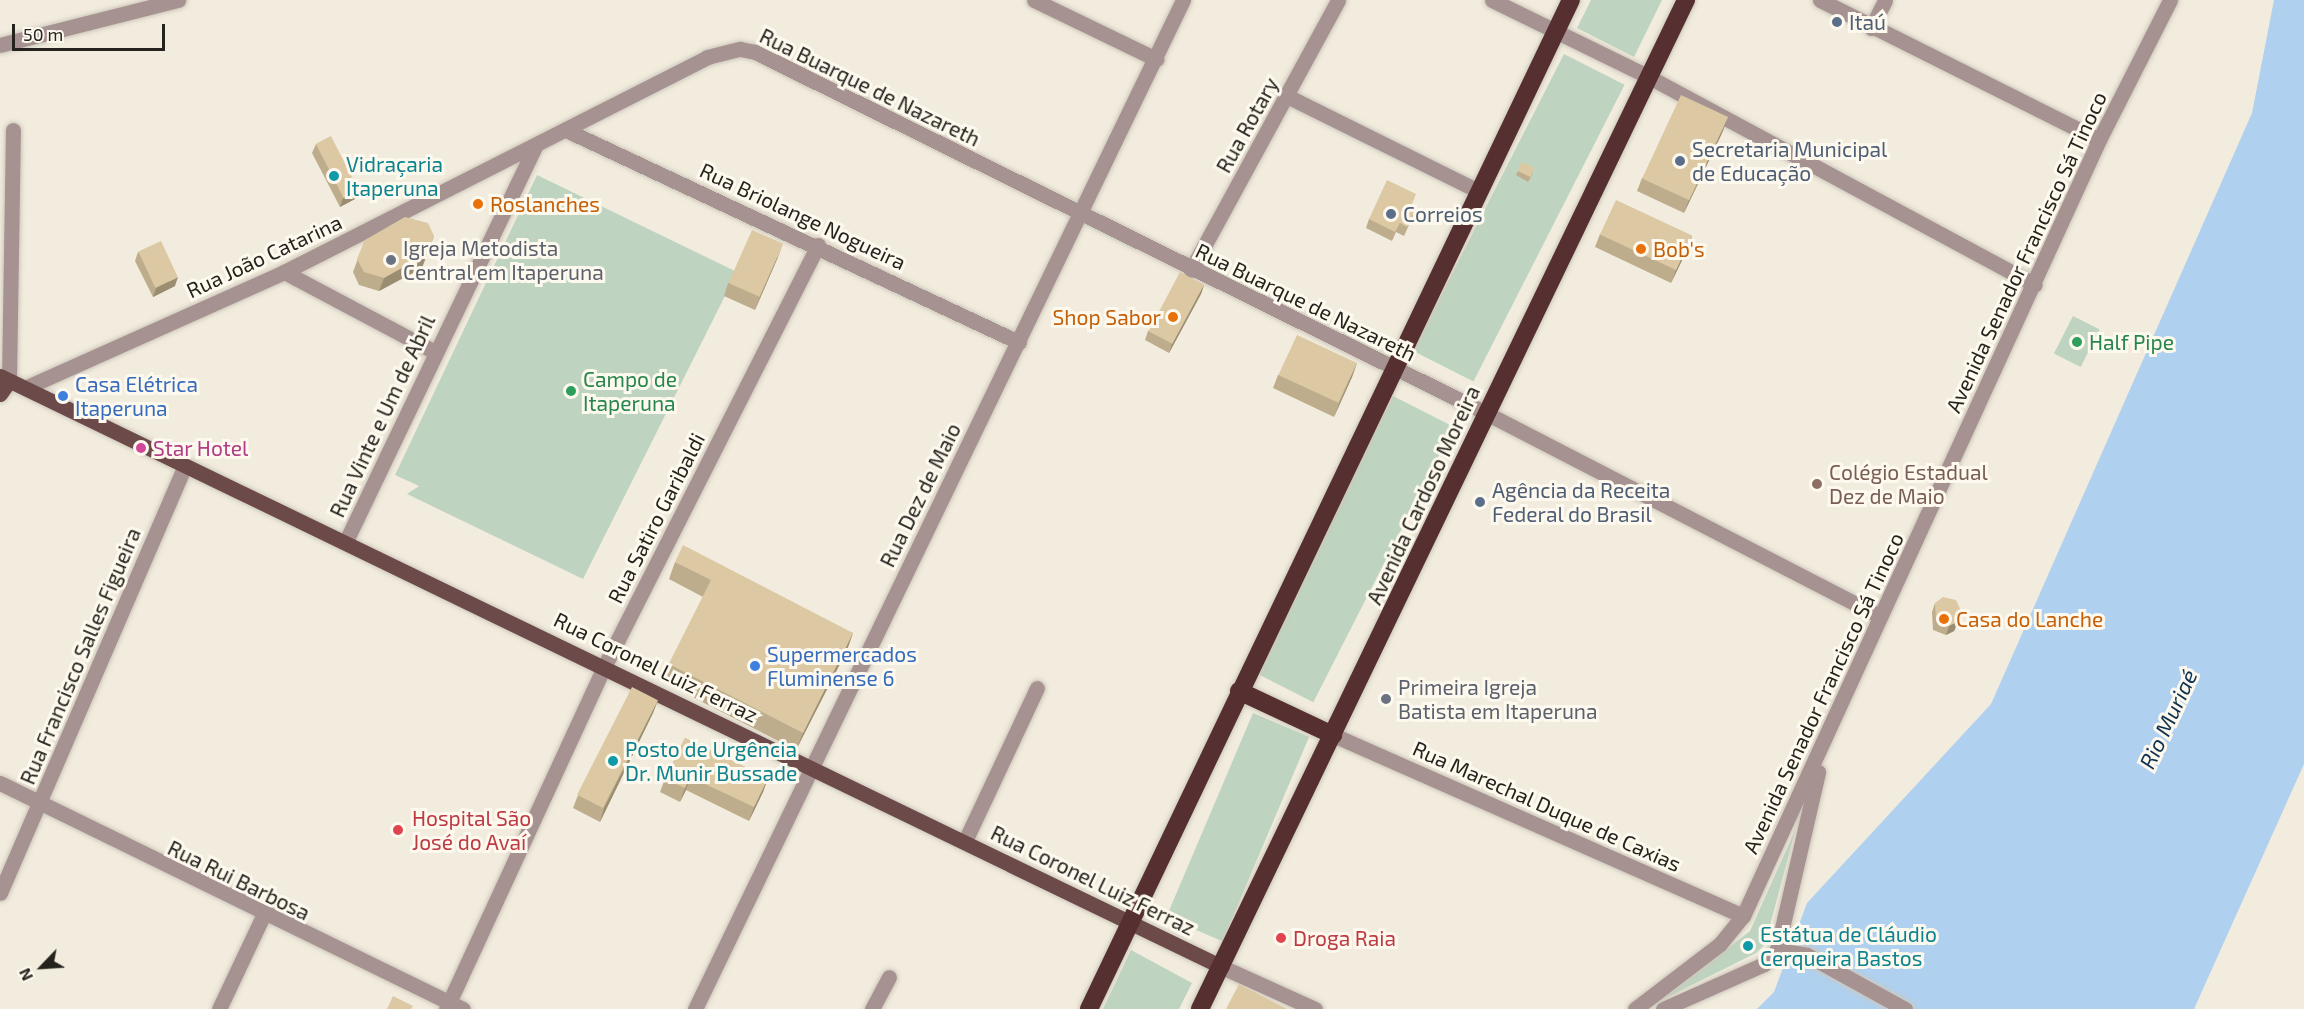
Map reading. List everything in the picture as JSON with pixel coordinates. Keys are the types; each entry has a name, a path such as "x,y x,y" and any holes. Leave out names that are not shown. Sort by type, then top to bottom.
{"highway":[{"path":"1089,1009 1133,922 1239,691 1476,190 1571,0"},
{"name":"Avenida Cardoso Moreira","path":"1200,1009 1686,0"},
{"path":"1239,691 1333,735"}],"main road":[{"name":"Rua Coronel Luiz Ferraz","path":"5,378 184,467 346,541 605,665 1222,967"},
{"path":"0,394 5,378"}],"street":[{"path":"0,45 143,5 178,0"},
{"path":"1034,0 1156,58"},
{"name":"Rua Dez de Maio","path":"695,1009 810,765 1083,214 1183,0"},
{"name":"Rua Rotary","path":"1191,270 1338,0"},
{"path":"1492,0 1649,77 2035,285"},
{"path":"1820,0 1871,28 2099,140"},
{"path":"1871,28 1885,0"},
{"name":"Avenida Senador Francisco Sá Tinoco","path":"1635,1009 1720,944 1743,916 1821,754 1880,616 2035,285 2099,140 2170,0"},
{"name":"Rua Buarque de Nazareth","path":"707,57 726,50 755,52 1191,270 1486,413 1880,616"},
{"name":"Rua João Catarina","path":"27,387 284,272 536,147 707,57"},
{"path":"1287,96 1476,190"},
{"path":"5,378 13,130"},
{"name":"Rua Briolange Nogueira","path":"568,130 818,245 1019,342"},
{"name":"Rua Vinte e Um de Abril","path":"346,541 435,351 536,147"},
{"name":"Rua Satiro Garibaldi","path":"453,1007 605,665 818,245"},
{"path":"284,272 435,351"},
{"name":"Rua Francisco Salles Figueira","path":"0,893 184,467"},
{"path":"965,841 1036,688"},
{"name":"Rua Marechal Duque de Caxias","path":"1333,735 1743,916"},
{"path":"1663,1009 1764,964 1777,950 1811,819 1821,754"},
{"name":"Rua Rui Barbosa","path":"0,783 263,916 453,1007"},
{"path":"219,1009 263,916"},
{"path":"1777,950 1807,955 1905,1009"},
{"name":"Rua Coronel Luiz Ferraz","path":"1222,967 1315,1009"},
{"path":"872,1009 889,977"}],"green space":[{"path":"1591,0 1662,0 1634,57 1577,28"},
{"path":"1564,54 1625,85 1473,382 1413,351"},
{"name":"Campo de Itaperuna","path":"537,175 737,272 583,579 407,494 419,486 395,475"},
{"name":"Half Pipe","path":"2073,316 2100,330 2081,367 2054,353"},
{"path":"1393,396 1454,427 1313,702 1253,671"},
{"path":"1253,713 1309,737 1222,941 1166,917"},
{"path":"1796,828 1765,944 1756,953 1660,1001 1750,931"},
{"path":"1131,950 1192,983 1179,1009 1103,1009"}],"water":[{"name":"Rio Muriaé","path":"2274,0 2304,0 2304,764 2194,1009 1757,1009 1774,992 1807,903 1991,704 2252,113"}],"building":[{"name":"Secretaria Municipal de Educação","path":"1681,95 1728,117 1689,200 1642,178"},
{"path":"331,136 359,190 344,198 316,144"},
{"path":"1522,162 1535,168 1530,177 1518,171"},
{"name":"Correios","path":"1387,180 1416,194 1412,204 1416,207 1407,227 1400,223 1395,232 1369,219"},
{"path":"1616,200 1692,235 1676,270 1600,234"},
{"name":"Igreja Metodista Central em Itaperuna","path":"405,217 428,223 434,236 427,254 384,278 364,272 357,259 365,240"},
{"path":"752,230 783,244 759,297 728,283"},
{"path":"161,241 178,277 155,288 138,252"},
{"name":"Shop Sabor","path":"1180,272 1204,285 1172,344 1149,331"},
{"path":"1297,335 1357,363 1338,403 1278,375"},
{"name":"Supermercados Fluminense 6","path":"683,545 853,633 803,733 669,664 711,580 675,562"},
{"path":"1943,597 1956,600 1962,613 1957,622 1949,626 1936,621 1935,603"},
{"name":"Posto de Urgência Dr. Munir Bussade","path":"632,687 658,700 603,808 577,795"},
{"path":"685,738 768,778 754,807 690,777 685,788 665,779"},
{"path":"1239,984 1287,1009 1226,1009"},
{"path":"393,996 413,1006 411,1009 387,1009"}],"place":[{"name":"Itaú","path":"1837,22"},
{"name":"Secretaria Municipal de Educação","path":"1680,161"},
{"name":"Vidraçaria Itaperuna","path":"334,176"},
{"name":"Roslanches","path":"478,204"},
{"name":"Correios","path":"1391,214"},
{"name":"Bob's","path":"1641,249"},
{"name":"Igreja Metodista Central em Itaperuna","path":"391,260"},
{"name":"Shop Sabor","path":"1173,317"},
{"name":"Half Pipe","path":"2077,342"},
{"name":"Campo de Itaperuna","path":"571,391"},
{"name":"Casa Elétrica Itaperuna","path":"63,396"},
{"name":"Star Hotel","path":"141,448"},
{"name":"Colégio Estadual Dez de Maio","path":"1817,484"},
{"name":"Agência da Receita Federal do Brasil","path":"1480,502"},
{"name":"Casa do Lanche","path":"1944,619"},
{"name":"Supermercados Fluminense 6","path":"755,666"},
{"name":"Primeira Igreja Batista em Itaperuna","path":"1386,699"},
{"name":"Posto de Urgência Dr. Munir Bussade","path":"613,761"},
{"name":"Hospital São José do Avaí","path":"398,830"},
{"name":"Droga Raia","path":"1281,938"},
{"name":"Estátua de Cláudio Cerqueira Bastos","path":"1748,946"}]}
